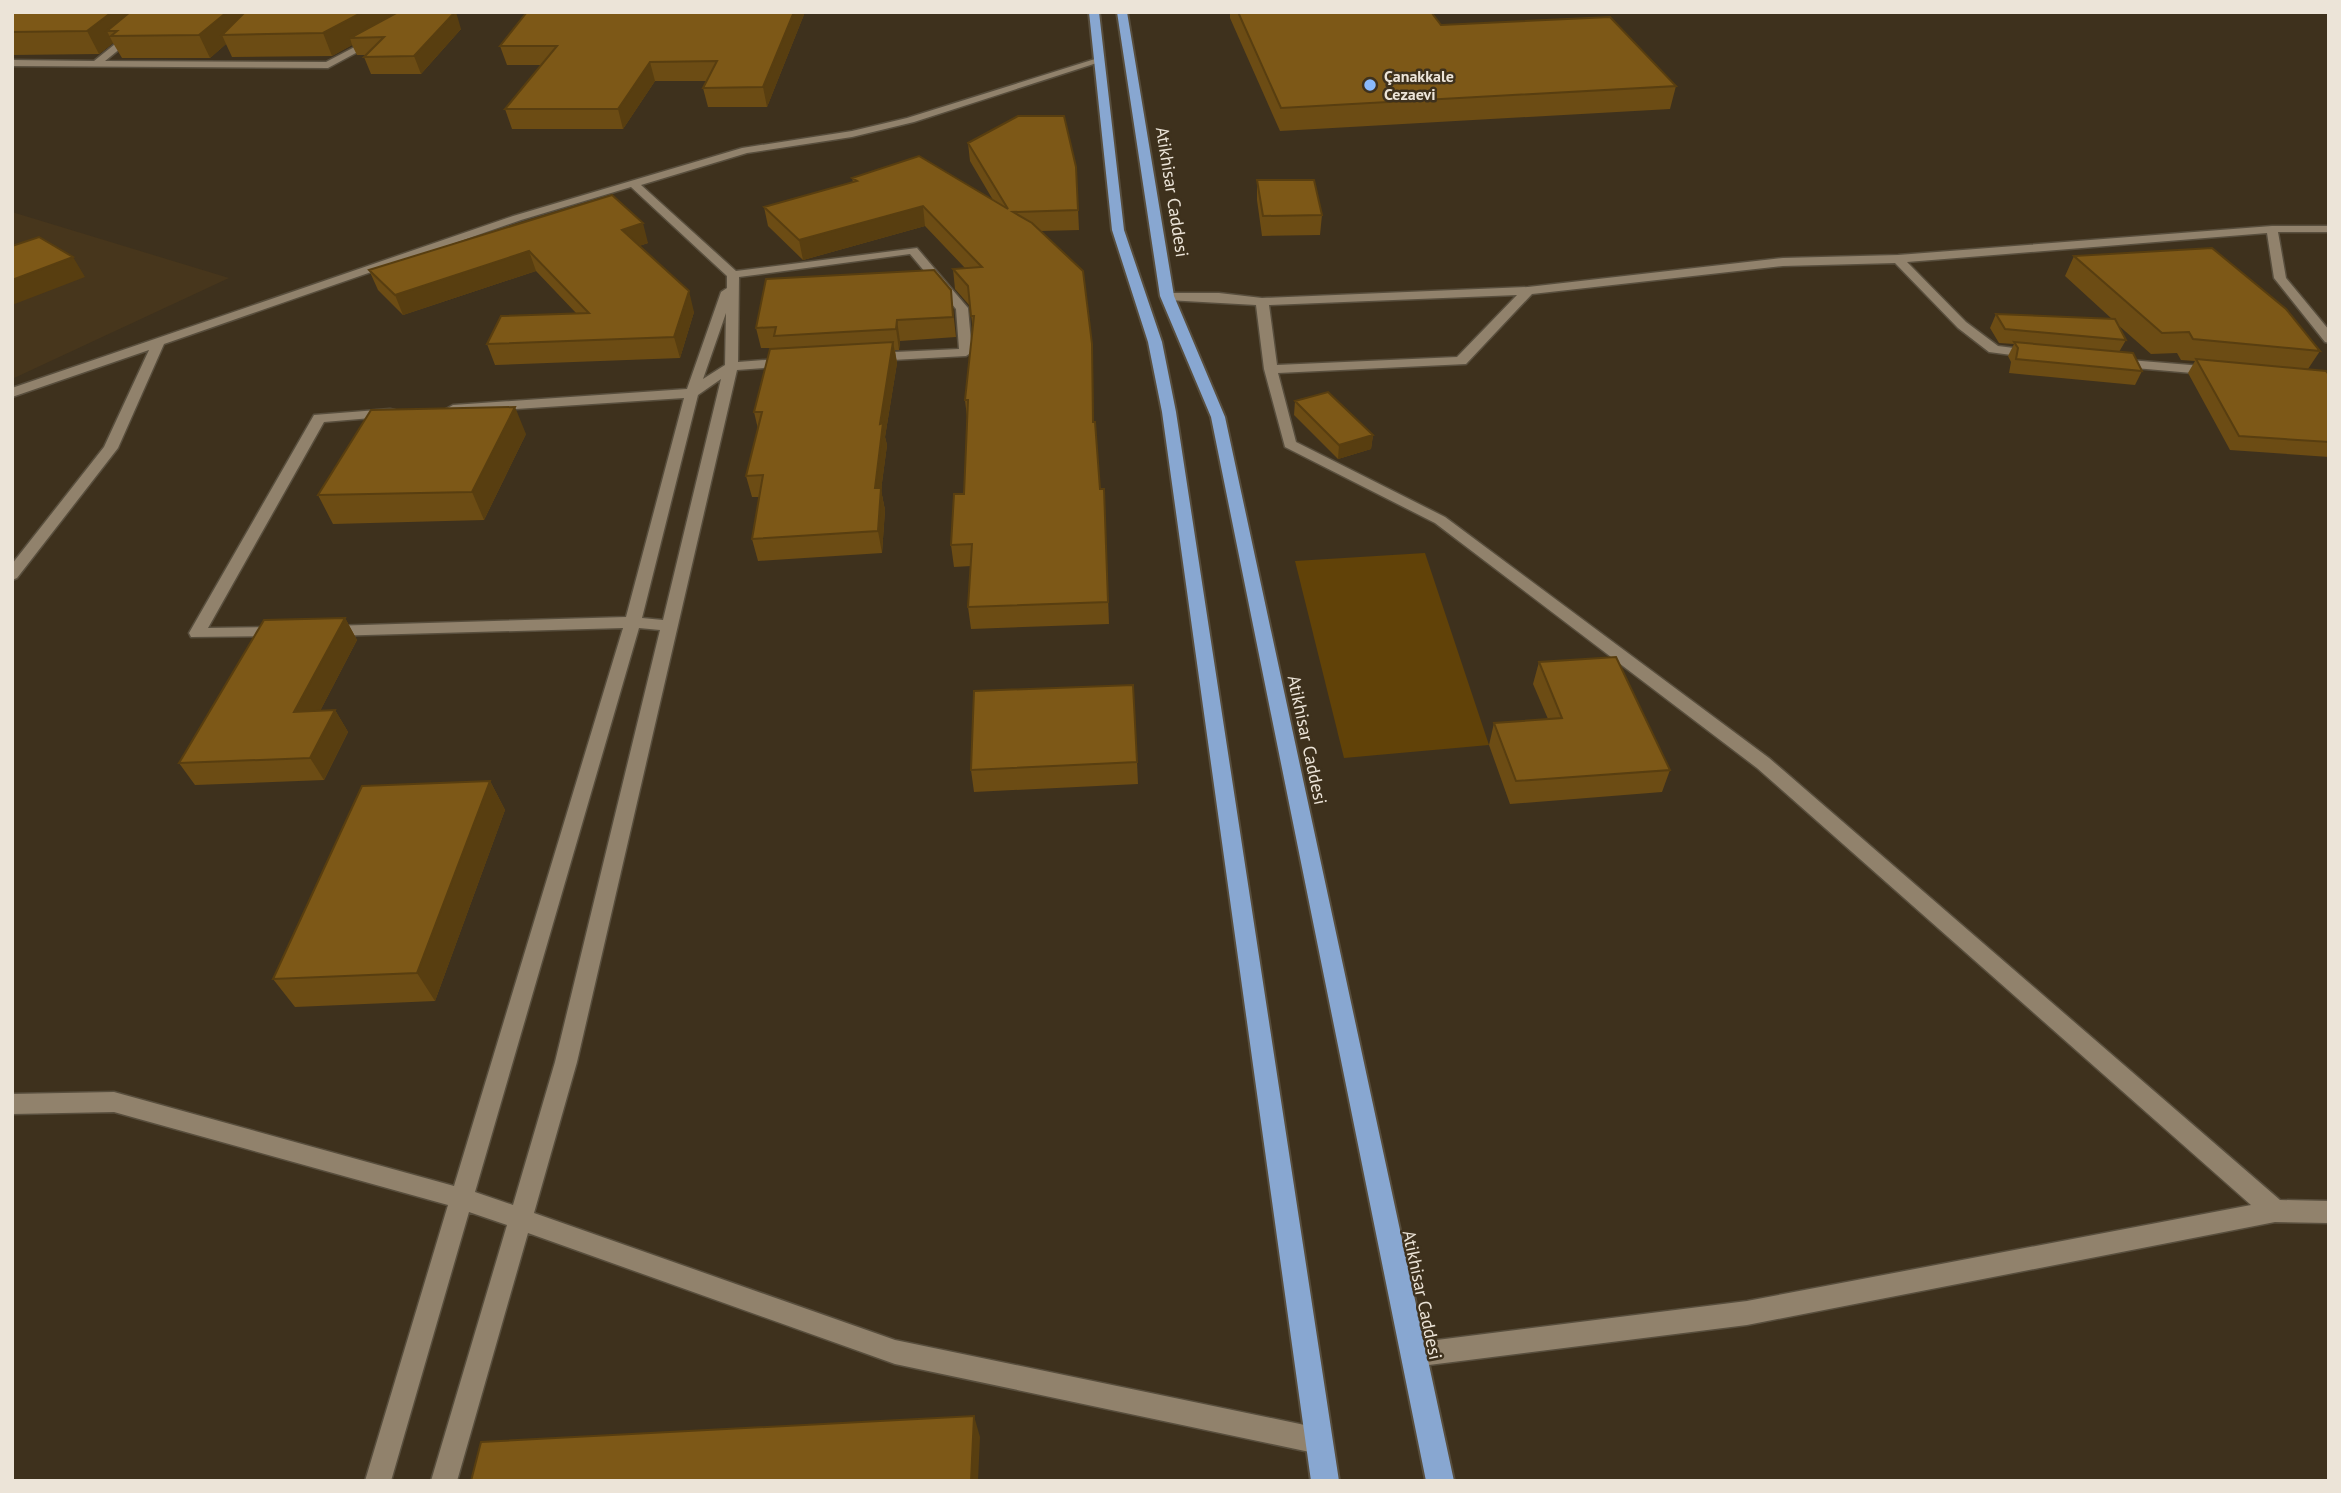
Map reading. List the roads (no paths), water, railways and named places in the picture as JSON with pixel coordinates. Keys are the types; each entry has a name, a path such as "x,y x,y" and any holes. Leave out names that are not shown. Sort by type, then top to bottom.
{"highway":[{"name":"Atikhisar Caddesi","path":"1094,12 1098,61 1167,296 1218,417 1440,1481"},
{"name":"Atikhisar Caddesi","path":"1122,12 1129,169 1118,230 1155,342 1169,412 1325,1481"}],"street":[{"path":"94,65 161,12"},
{"path":"12,63 328,65 389,32"},
{"path":"214,66 224,57"},
{"path":"12,393 517,218 746,150 852,134 910,120 1098,61"},
{"path":"444,1481 518,1219 566,1062 731,366 733,275 634,184"},
{"path":"1167,296 1219,297 1262,302 1528,291 1783,262 1898,259 2272,229 2329,229"},
{"path":"2272,229 2280,278 2329,339"},
{"path":"733,275 781,265 818,264 913,250 962,308 966,352 856,358"},
{"path":"1898,259 1962,326 1994,349 2047,355"},
{"path":"378,1481 464,1199 633,622 692,393 733,275"},
{"path":"1271,369 1461,361 1528,291"},
{"path":"1262,302 1271,369 1290,444 1440,520 1762,763 2275,1211"},
{"path":"12,575 111,448 159,341"},
{"path":"2100,361 2223,372"},
{"path":"443,410 692,393 731,366 800,362"},
{"path":"402,412 319,418 197,632 307,632 633,622 670,626"},
{"path":"12,1104 114,1102 464,1199 895,1352 1319,1441"},
{"path":"1413,1355 1747,1313 2275,1211 2329,1212"}],"place":[{"name":"Çanakkale Cezaevi","path":"1370,85"}]}
